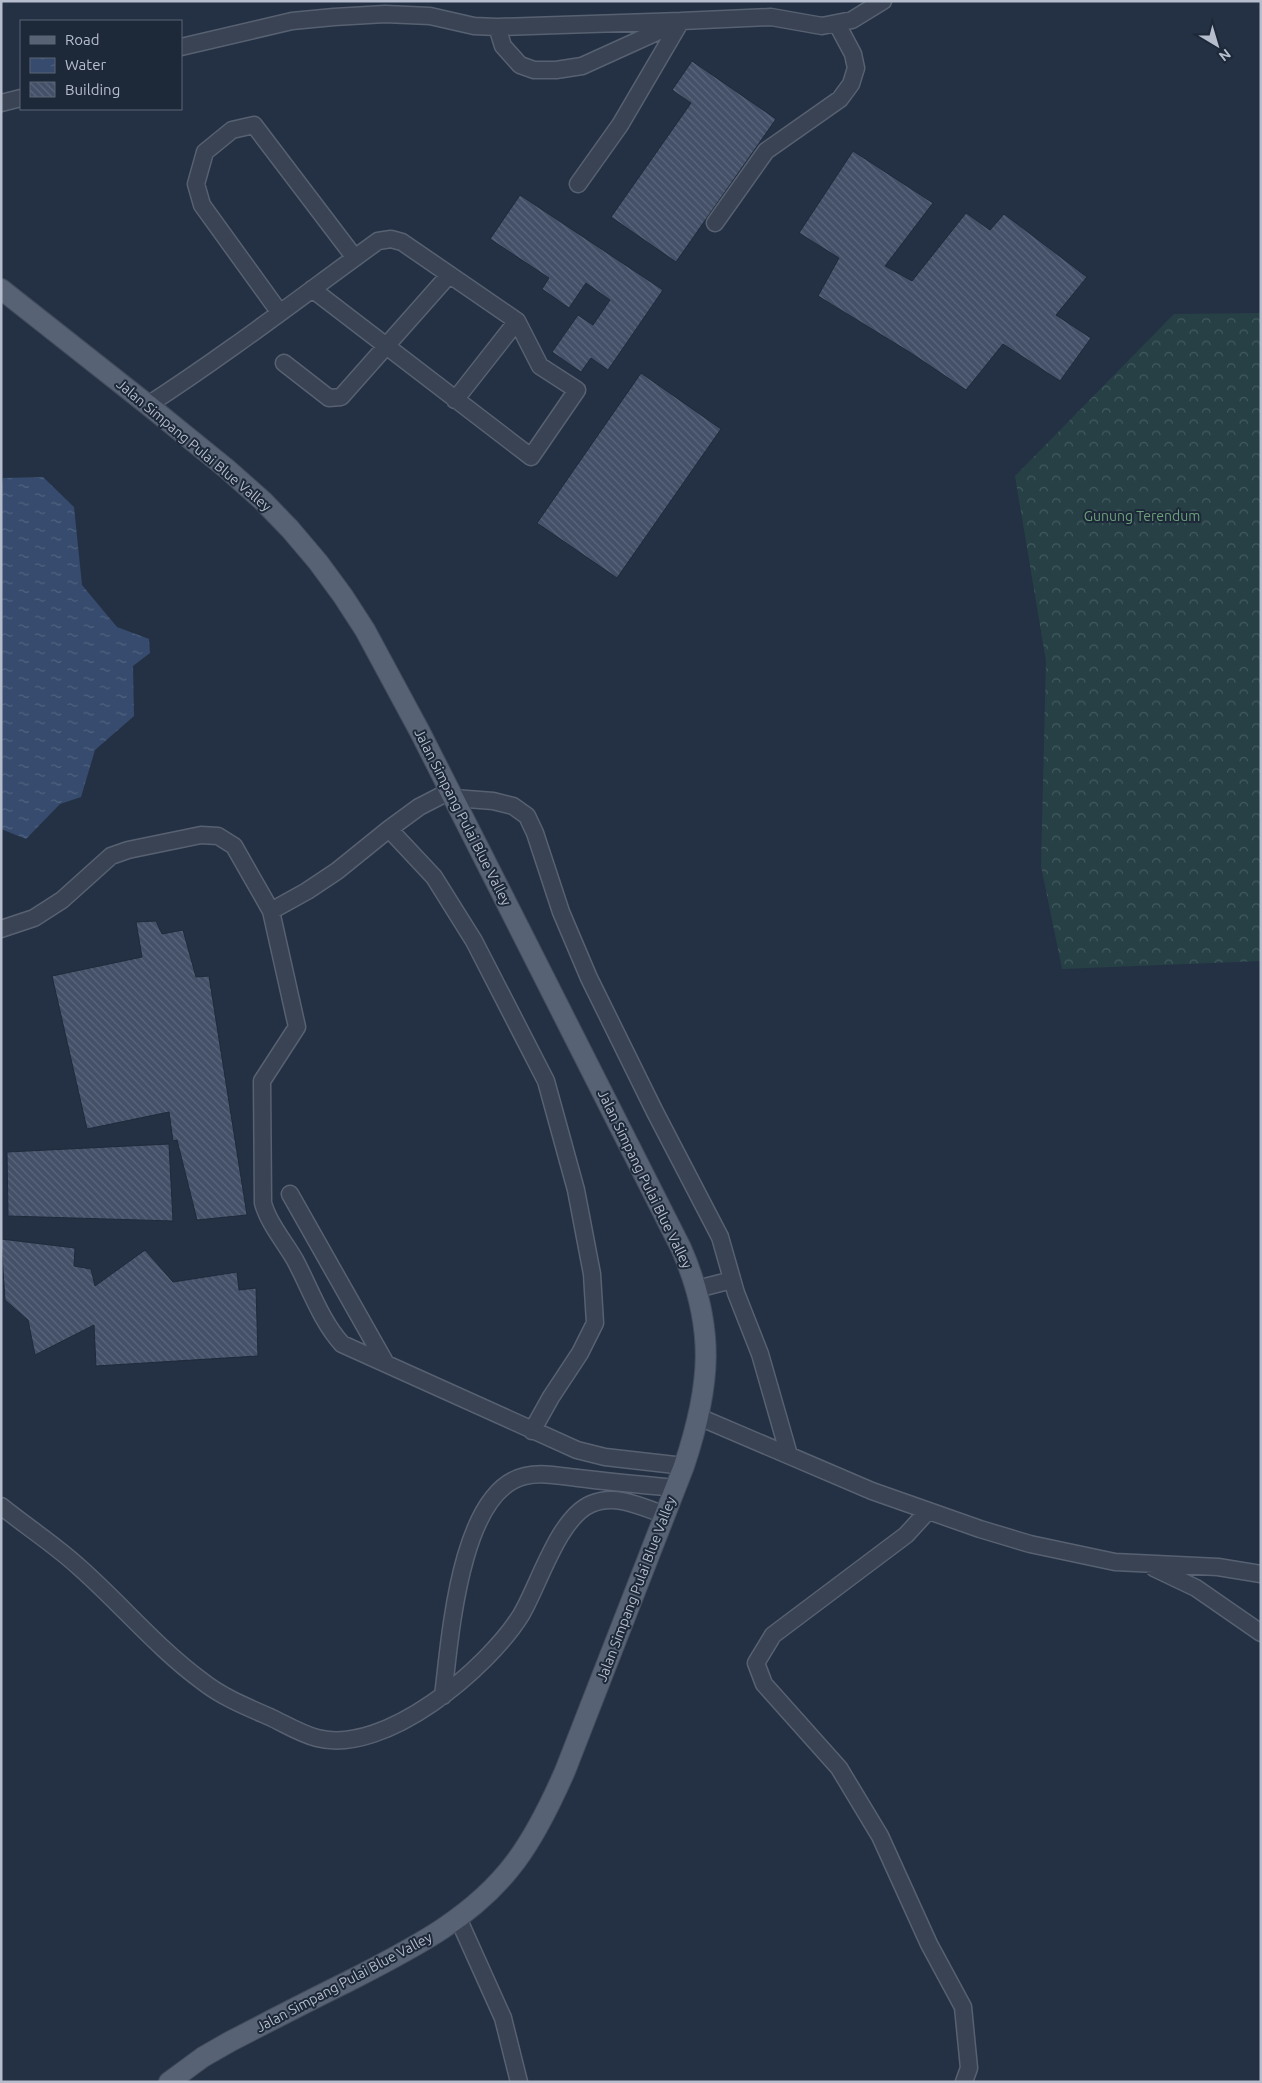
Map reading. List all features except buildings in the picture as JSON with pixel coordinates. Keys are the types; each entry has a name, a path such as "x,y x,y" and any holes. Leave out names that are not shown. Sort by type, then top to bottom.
{"main road":[{"name":"Jalan Simpang Pulai Blue Valley","path":"1,289 227,469 263,501 318,562 365,630 452,794 681,1248 697,1289 706,1332 704,1389 699,1417 684,1466 589,1712 549,1807 516,1862 478,1902 458,1918 406,1952 203,2057 169,2082"}],"street":[{"path":"182,47 292,21 385,14 430,16 474,26 497,27 770,17 822,26 852,20 883,1"},
{"path":"497,27 504,46 520,65 534,70 556,70 582,66 681,21"},
{"path":"578,184 620,125 681,21"},
{"path":"714,223 766,151 840,99 851,84 856,68 853,54 837,24"},
{"path":"1,103 20,98"},
{"path":"280,313 202,205 196,184 205,152 232,130 254,125 355,258"},
{"path":"148,406 196,374 312,289 378,242 391,239 402,242 518,321 540,366 577,390 531,457 312,289"},
{"path":"284,363 329,398 342,397 449,275"},
{"path":"455,400 518,321"},
{"path":"271,911 307,891 337,871 389,829 419,808 452,794 513,806 527,816 561,912 589,978 655,1112 720,1237 732,1280 760,1354 789,1455"},
{"path":"389,829 434,876 474,941 546,1081 576,1190 592,1274 595,1323 580,1353 532,1430"},
{"path":"1,929 34,918 62,900 111,856 128,850 201,835 218,836 234,846 271,911 296,1027 262,1081 263,1203 267,1216 294,1259 332,1334 342,1344 386,1362 577,1450 625,1460 684,1466"},
{"path":"290,1194 386,1362"},
{"path":"697,1289 732,1280"},
{"path":"699,1417 928,1512 1030,1544 1115,1562 1218,1567 1261,1574"},
{"path":"618,1500 625,1460"},
{"path":"443,1696 461,1569 482,1517 492,1499 503,1487 514,1478 541,1474 676,1488"},
{"path":"1,1506 78,1565 181,1665 204,1683 234,1700 318,1738 342,1740 362,1737 386,1729 411,1717 443,1696 483,1660 521,1614 565,1528 576,1514 589,1504 604,1500 618,1500 665,1516"},
{"path":"928,1512 906,1535 773,1635 756,1663 764,1684 839,1768 880,1836 929,1944 963,2007 969,2068 964,2082"},
{"path":"1,1523 20,1521"},
{"path":"1148,1565 1196,1588 1261,1633"},
{"path":"458,1918 503,2018 519,2082"}],"green space":[{"name":"Gunung Terendum","path":"1261,313 1261,961 1062,969 1041,866 1046,661 1015,476 1174,314"}],"water":[{"path":"43,477 74,507 82,585 117,627 149,639 150,653 133,666 134,716 95,750 81,797 60,804 26,839 1,829 1,493 3,478"}]}
